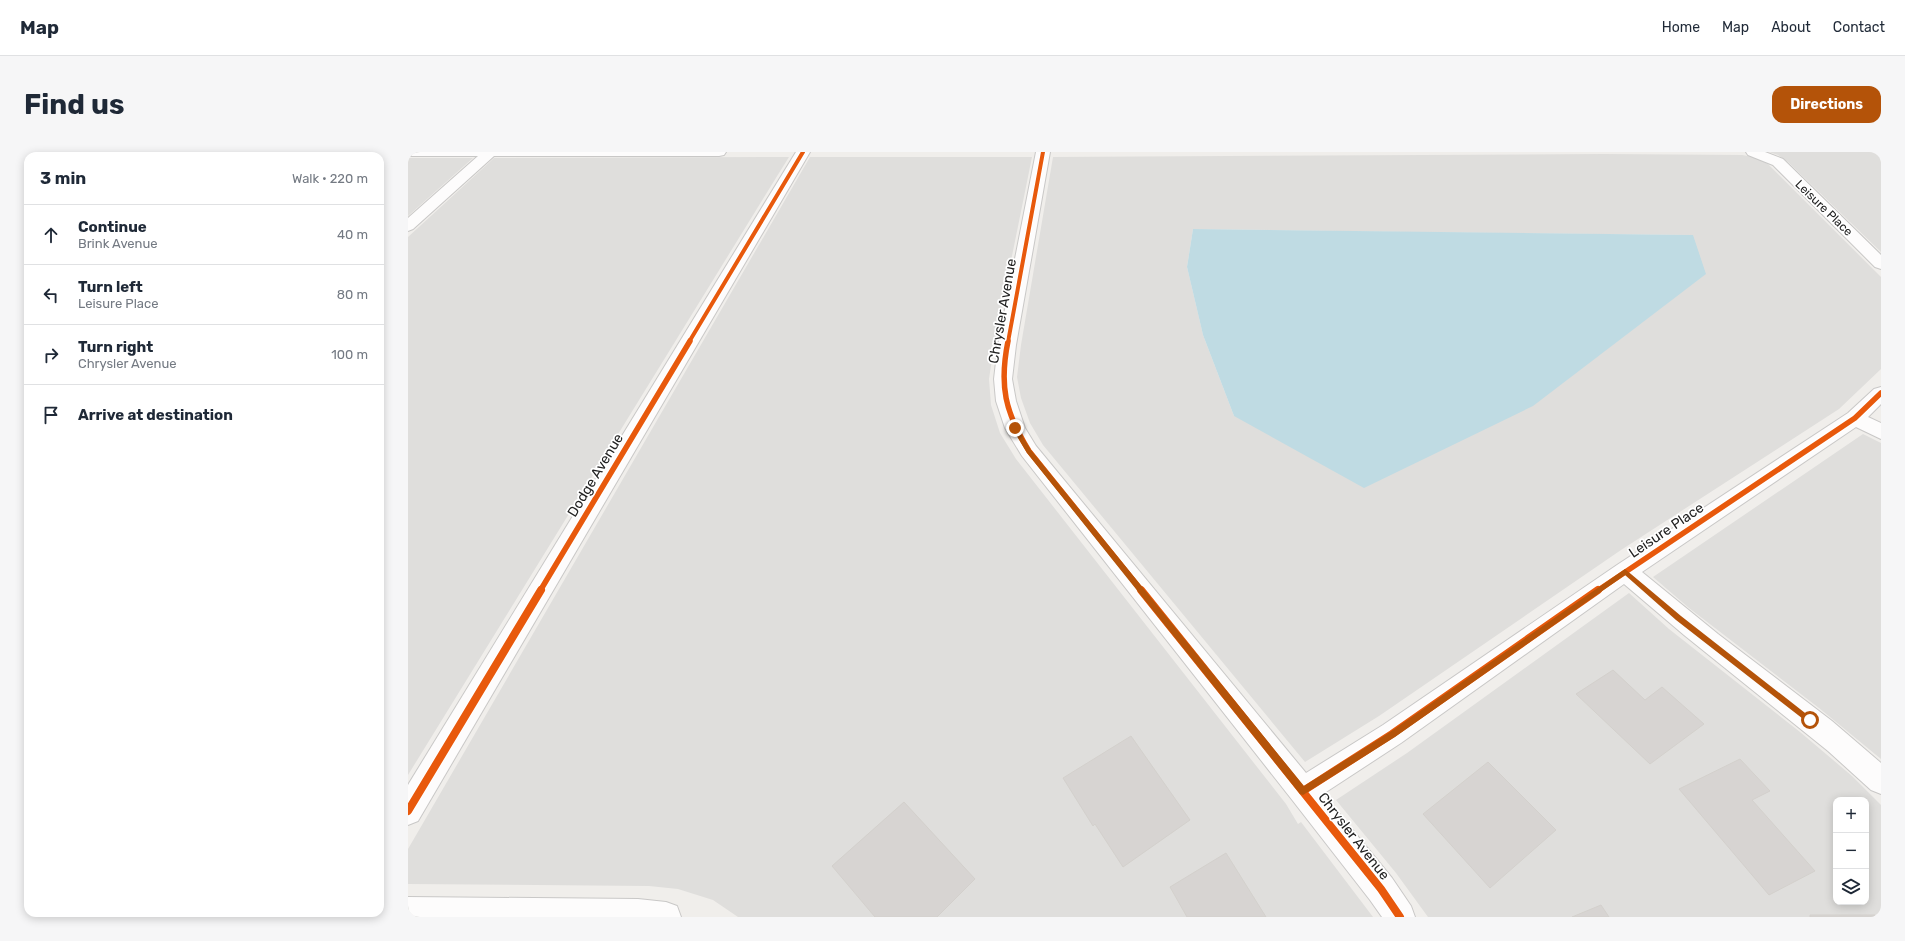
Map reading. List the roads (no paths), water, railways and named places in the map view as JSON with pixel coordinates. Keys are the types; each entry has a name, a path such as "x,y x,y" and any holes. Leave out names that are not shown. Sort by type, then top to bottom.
{"street":[{"path":"408,152 719,152"},
{"name":"Dodge Avenue","path":"408,811 803,152"},
{"name":"Chrysler Avenue","path":"1043,152 1003,378 1006,401 1015,428 1029,451 1303,791 1381,889 1400,917"},
{"path":"408,226 489,153"},
{"name":"Leisure Place","path":"1758,154 1778,162 1881,264"},
{"name":"Leisure Place","path":"1303,791 1392,734 1625,571 1855,418 1879,397"},
{"path":"1855,418 1881,432"},
{"path":"1625,571 1678,618 1810,720 1864,764 1881,781"},
{"path":"408,912 638,914 666,917"}],"water":[{"path":"1193,229 1693,235 1706,274 1533,406 1364,488 1234,416 1203,335 1187,267"}]}
